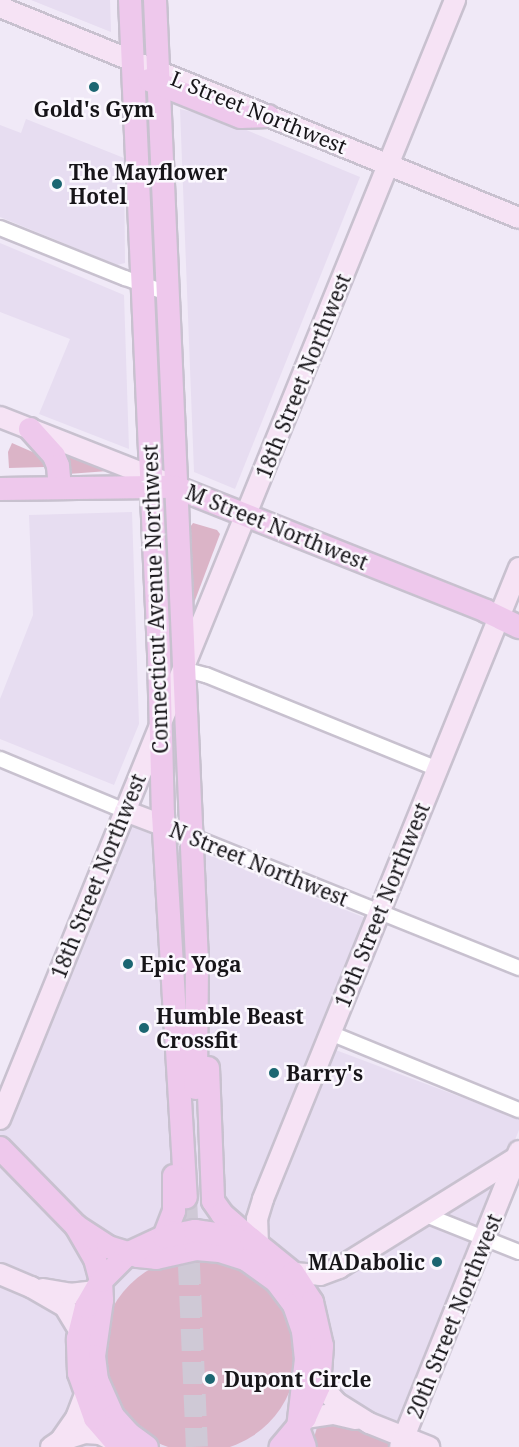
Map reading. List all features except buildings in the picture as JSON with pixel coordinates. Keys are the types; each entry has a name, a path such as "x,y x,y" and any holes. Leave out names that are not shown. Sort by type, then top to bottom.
{"main road":[{"name":"Connecticut Avenue Northwest","path":"130,0 169,944 176,995 194,1197 197,963 155,0"},
{"name":"18th Street Northwest","path":"0,1119 455,0"},
{"path":"0,7 241,117 268,116"},
{"path":"0,20 20,15"},
{"name":"L Street Northwest","path":"268,116 386,170 519,218"},
{"path":"0,417 151,482"},
{"path":"30,429 54,456 58,466 60,487"},
{"name":"M Street Northwest","path":"0,489 151,482 175,487 509,622"},
{"name":"19th Street Northwest","path":"254,1242 263,1199 438,769 509,622 519,568"},
{"name":"N Street Northwest","path":"125,811 191,836"},
{"path":"165,1238 173,1220 175,1204 166,996 169,944"},
{"path":"197,963 205,1010 213,1201 222,1214 293,1273 306,1290 314,1308 322,1346 321,1378 302,1431"},
{"path":"0,1148 76,1226 99,1242 129,1253 156,1258 186,1250 220,1251 247,1260 276,1281 294,1305 305,1345 302,1431"},
{"path":"293,1273 320,1275 339,1268 426,1215 518,1154"},
{"name":"20th Street Northwest","path":"402,1442 518,1154"},
{"path":"76,1226 95,1259 101,1310 94,1356 97,1380 113,1416 129,1434 147,1447"},
{"path":"116,1444 99,1424 85,1395 77,1363 79,1330 98,1286 129,1253 165,1238 204,1232 254,1242"},
{"path":"314,1308 325,1283 339,1268"},
{"path":"0,1274 31,1287 65,1307 79,1330"},
{"path":"31,1287 70,1294 98,1286"},
{"path":"321,1378 328,1394 337,1404 402,1442 429,1447"},
{"path":"55,1444 76,1418 85,1395"},
{"path":"281,1447 302,1431 334,1414 369,1423"},
{"path":"55,1444 92,1433 116,1444"}],"street":[{"path":"0,228 143,285 167,292"},
{"path":"183,669 206,675 438,769"},
{"name":"N Street Northwest","path":"0,759 125,811"},
{"name":"N Street Northwest","path":"191,836 519,968"},
{"path":"330,1033 519,1110"},
{"path":"426,1215 519,1252"}],"shaded area":[{"path":"31,0 110,0 111,32"},
{"path":"180,109 217,118 360,177 235,489 194,472"},
{"name":"The Mayflower Hotel","path":"26,119 124,158 125,263 117,265 0,217 0,125 21,133"},
{"path":"0,243 124,295 129,449 39,414 70,339 0,312"},
{"path":"12,443 44,457 44,467 9,468 8,452"},
{"path":"64,453 67,453 108,471 68,474"},
{"path":"132,512 139,724 114,785 0,739 0,699 33,615 29,515"},
{"path":"193,523 217,530 220,534 194,603 191,602 188,530"},
{"path":"121,820 368,919 317,1043 519,1119 519,1130 406,1409 399,1447 0,1447 0,1119"},
{"name":"Dupont Circle","path":"189,1256 209,1256 236,1263 261,1278 275,1292 290,1317 297,1344 297,1364 290,1391 275,1416 261,1430 227,1448 209,1452 189,1452 162,1445 137,1430 123,1416 105,1382 101,1364 101,1344 108,1317 123,1292 137,1278 171,1260"},
{"path":"331,1418 389,1440 392,1447 317,1447 313,1441 318,1424"}],"tunnel":[{"path":"186,1197 197,1447"}],"place":[{"name":"Gold's Gym","path":"94,87"},
{"name":"The Mayflower Hotel","path":"57,184"},
{"name":"Epic Yoga","path":"128,964"},
{"name":"Humble Beast Crossfit","path":"144,1028"},
{"name":"Barry's","path":"274,1073"},
{"name":"MADabolic","path":"437,1262"},
{"name":"Dupont Circle","path":"210,1379"}]}
